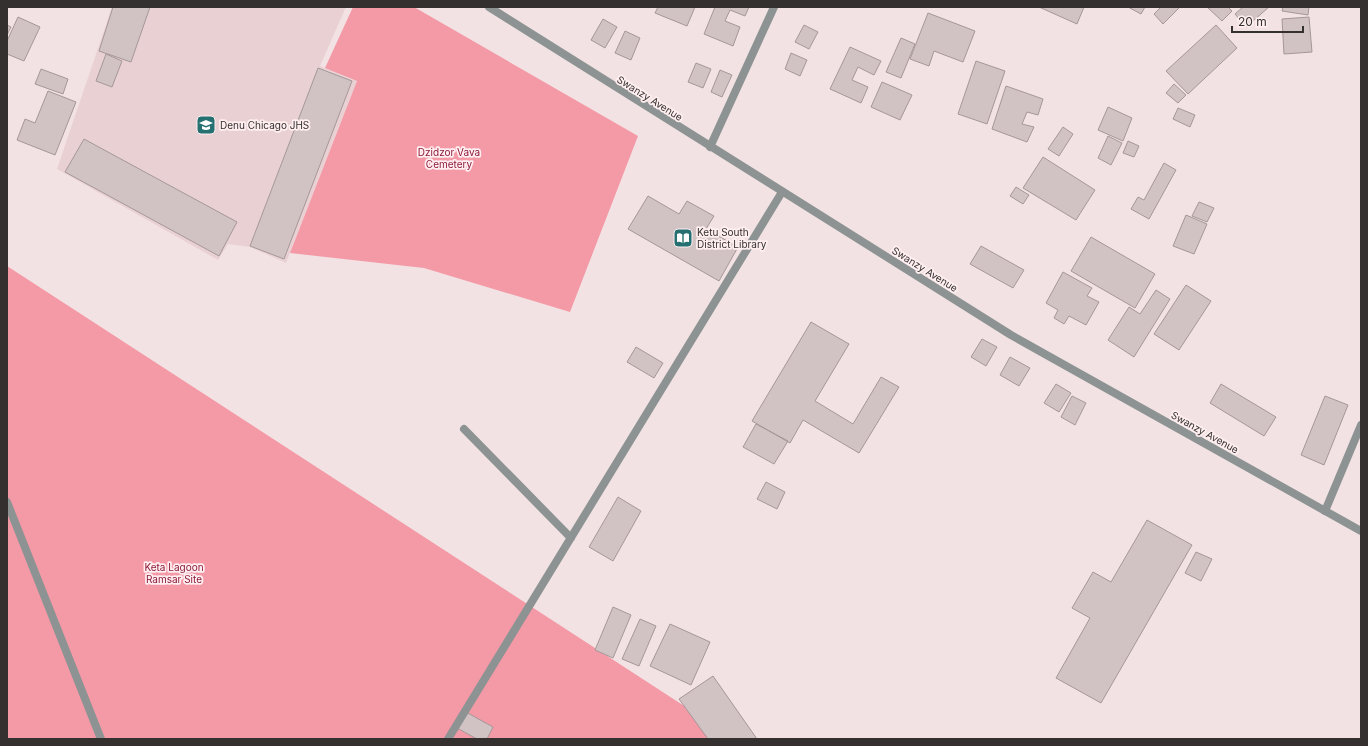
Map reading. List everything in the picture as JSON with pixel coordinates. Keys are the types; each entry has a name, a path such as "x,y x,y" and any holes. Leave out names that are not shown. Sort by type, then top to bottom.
{"street":[{"name":"Swanzy Avenue","path":"489,7 1011,335 1361,531"},
{"path":"710,147 774,7"},
{"path":"448,739 782,192"},
{"path":"1325,511 1361,425"},
{"path":"464,428 571,538"},
{"path":"7,502 101,739"}],"shaded area":[{"name":"Denu Chicago JHS","path":"112,7 346,7 320,66 357,81 286,263 250,247 228,244 218,260 57,169"}],"green space":[{"name":"Dzidzor Vava Cemetery","path":"353,7 414,7 638,136 570,312 424,268 290,253 357,81 325,68"},
{"name":"Keta Lagoon Ramsar Site","path":"7,266 735,739 7,739"}],"building":[{"path":"113,7 150,7 131,62 99,51"},
{"path":"658,7 695,7 687,26 655,13"},
{"path":"715,7 749,7 745,16 730,10 725,21 740,27 733,46 704,34"},
{"path":"1039,7 1084,7 1077,24"},
{"path":"1128,7 1145,7 1141,14"},
{"path":"1161,7 1180,7 1163,24 1154,14"},
{"path":"1207,7 1228,7 1232,11 1222,21"},
{"path":"1243,7 1269,7 1246,27 1235,14"},
{"path":"1283,7 1309,7 1308,15 1282,11"},
{"path":"928,13 975,31 963,62 934,51 929,66 910,59"},
{"path":"18,17 40,27 24,61 7,54 7,41"},
{"path":"1309,17 1312,52 1284,54 1282,19"},
{"path":"603,19 617,27 605,48 591,40"},
{"path":"7,25 11,27 7,35"},
{"path":"804,25 818,32 809,49 795,42"},
{"path":"1216,25 1237,48 1188,94 1166,71"},
{"path":"625,31 640,38 631,60 615,53"},
{"path":"901,38 915,44 901,78 886,72"},
{"path":"850,47 881,61 874,75 858,67 852,80 868,87 861,103 830,89"},
{"path":"791,53 807,60 800,76 785,69"},
{"path":"106,54 122,61 112,87 96,81"},
{"path":"976,61 1005,71 987,124 958,114"},
{"path":"696,63 711,69 703,88 688,82"},
{"path":"318,68 352,81 284,259 250,246"},
{"path":"41,69 68,79 63,94 35,84"},
{"path":"720,70 732,75 722,97 711,92"},
{"path":"882,82 912,95 900,120 871,107"},
{"path":"1174,84 1186,95 1178,103 1166,93"},
{"path":"1006,86 1043,99 1038,115 1027,112 1022,124 1034,127 1027,142 992,129"},
{"path":"48,91 76,102 55,155 17,140 25,119 35,123"},
{"path":"1108,107 1132,118 1123,141 1098,130"},
{"path":"1178,108 1195,115 1190,127 1173,119"},
{"path":"1063,127 1073,134 1059,156 1048,149"},
{"path":"1108,136 1122,143 1111,165 1098,158"},
{"path":"84,139 237,222 219,256 65,172"},
{"path":"1128,141 1139,146 1134,157 1123,153"},
{"path":"1043,157 1095,190 1076,220 1023,188"},
{"path":"1164,163 1176,170 1149,219 1131,209 1138,197 1144,200"},
{"path":"1016,187 1029,195 1023,204 1010,196"},
{"name":"Ketu South District Library","path":"648,196 679,214 687,201 714,216 706,229 738,247 719,281 628,229"},
{"path":"1199,202 1214,208 1207,222 1192,216"},
{"path":"1186,215 1207,224 1194,254 1173,246"},
{"path":"1091,237 1155,274 1135,308 1071,271"},
{"path":"981,246 1024,270 1013,288 970,264"},
{"path":"1063,272 1092,288 1087,296 1099,302 1086,325 1069,316 1064,324 1054,318 1058,310 1046,303"},
{"path":"1186,285 1211,301 1179,350 1154,334"},
{"path":"1156,290 1170,299 1134,357 1108,340 1129,307 1140,314"},
{"path":"811,322 849,344 815,401 853,424 881,377 899,387 859,453 803,420 790,443 752,421"},
{"path":"982,339 997,347 986,366 971,357"},
{"path":"636,347 663,363 654,378 627,362"},
{"path":"1010,357 1030,368 1019,386 1000,375"},
{"path":"1056,384 1071,393 1059,412 1044,403"},
{"path":"1221,384 1276,417 1264,436 1210,403"},
{"path":"1072,396 1086,403 1075,425 1061,417"},
{"path":"1325,396 1348,405 1324,465 1301,455"},
{"path":"756,424 788,441 774,464 743,447"},
{"path":"766,482 785,492 777,509 757,499"},
{"path":"618,497 641,511 613,561 589,547"},
{"path":"1147,520 1192,545 1101,703 1056,678 1090,618 1072,608 1093,572 1111,582"},
{"path":"1196,552 1212,559 1201,581 1185,573"},
{"path":"613,607 631,615 613,658 595,650"},
{"path":"640,619 656,626 639,666 622,659"},
{"path":"670,624 710,642 691,685 650,666"},
{"path":"713,676 757,739 708,739 679,699"},
{"path":"466,712 493,727 487,739 477,739 457,728"}],"place":[{"name":"Denu Chicago JHS","path":"206,125"},
{"name":"Ketu South District Library","path":"683,238"}]}
